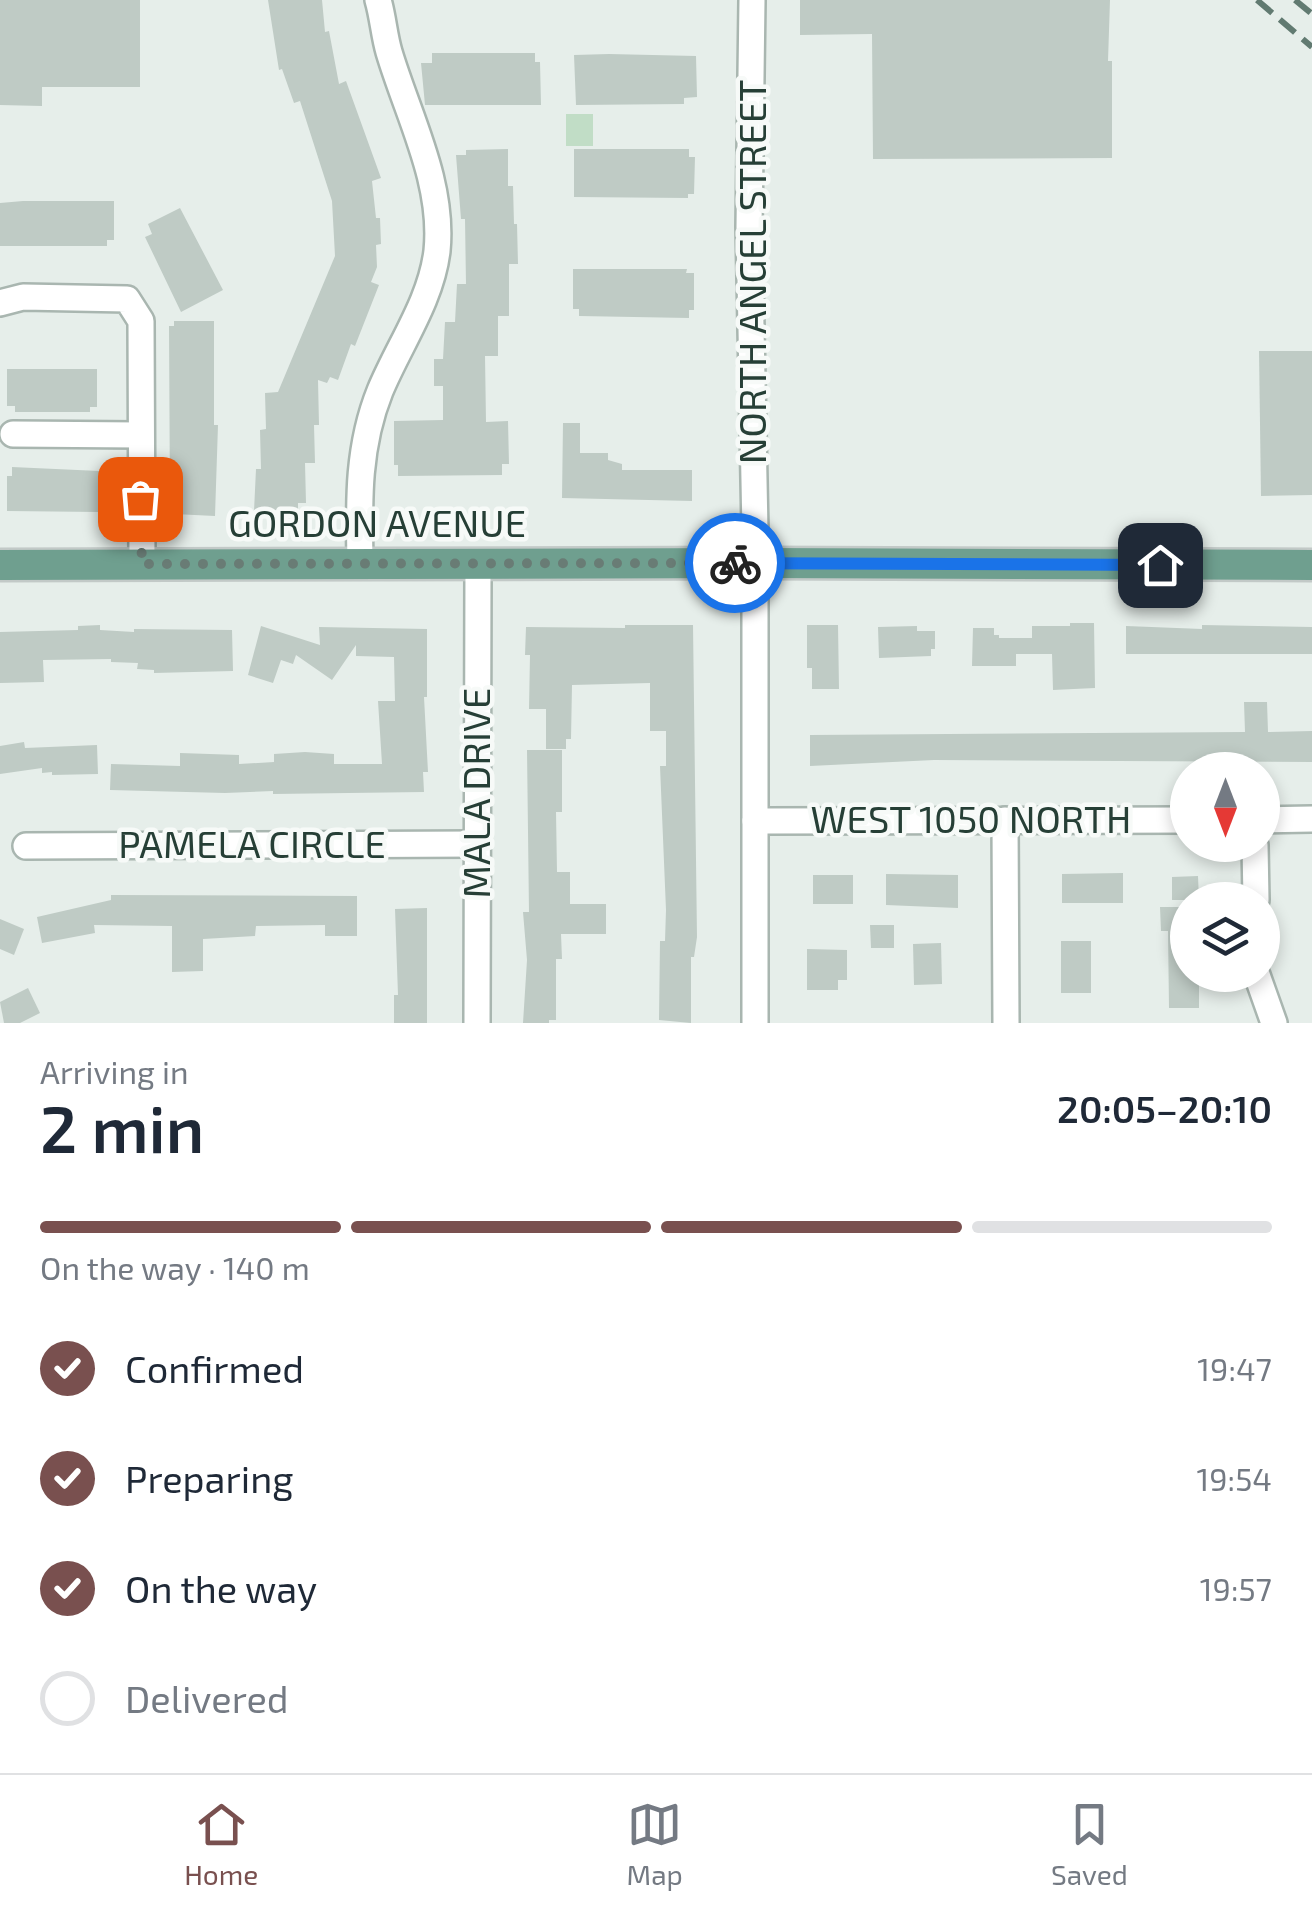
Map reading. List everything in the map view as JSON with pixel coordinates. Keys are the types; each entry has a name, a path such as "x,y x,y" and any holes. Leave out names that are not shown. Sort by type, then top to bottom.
{"main road":[{"name":"GORDON AVENUE","path":"0,565 1312,565"}],"street":[{"path":"360,564 362,443 379,393 430,283 437,250 438,214 430,174 388,48 378,0"},
{"name":"NORTH ANGEL STREET","path":"752,0 749,226 755,563 755,1023"},
{"path":"0,303 23,297 127,298 141,321 142,564"},
{"path":"12,434 140,435"},
{"name":"MALA DRIVE","path":"477,1023 478,564"},
{"path":"1005,820 1006,1023"},
{"name":"WEST 1050 NORTH","path":"755,821 1170,820"},
{"path":"1280,820 1312,820"},
{"name":"PAMELA CIRCLE","path":"26,846 478,844"},
{"path":"1263,992 1274,1023"}],"green space":[{"path":"566,114 593,114 593,146 566,146"}],"building":[{"path":"0,0 140,0 140,87 42,87 42,106 0,105"},
{"path":"268,0 322,0 325,32 329,31 339,84 346,81 381,178 372,181 381,244 376,245 377,267 371,282 379,285 355,346 351,344 338,380 318,380 319,425 314,425 315,463 305,463 306,503 298,503 298,509 254,511 256,469 261,469 260,430 266,429 265,393 278,392 335,256 332,201 300,101 294,103 282,69 279,70"},
{"path":"800,0 1110,0 1112,158 873,159 872,34 800,35"},
{"path":"432,53 535,53 535,62 540,62 541,105 425,105 421,63 432,63"},
{"path":"574,55 696,56 697,97 684,98 684,104 576,105"},
{"path":"508,149 508,186 513,186 518,264 509,264 509,316 498,316 498,356 485,356 486,422 508,421 509,464 502,464 502,475 398,476 398,465 394,465 394,421 443,420 443,386 434,386 434,359 443,359 445,322 455,322 457,284 466,284 465,219 461,219 456,155 466,155 466,150"},
{"path":"574,149 689,149 689,157 695,157 694,194 688,194 688,198 574,197"},
{"path":"114,201 114,240 107,240 107,246 0,246 0,203"},
{"path":"180,208 223,290 181,312 145,237 152,234 148,224"},
{"path":"573,269 687,269 686,273 694,273 694,310 689,310 689,318 579,316 579,309 573,309"},
{"path":"174,321 214,321 214,425 218,425 215,516 174,514 174,508 170,508 169,326 174,326"},
{"path":"1259,351 1312,351 1312,495 1261,496"},
{"path":"7,369 97,369 97,407 90,407 90,412 15,412 15,406 7,406"},
{"path":"563,423 580,423 580,453 608,453 608,460 622,464 622,470 692,470 692,501 562,498"},
{"path":"12,467 99,471 98,512 7,511 7,476 12,476"},
{"path":"1094,623 1095,688 1053,690 1052,654 1016,654 1016,666 972,666 973,628 994,628 994,635 999,638 1032,638 1032,626"},
{"path":"100,625 100,630 134,632 232,630 233,671 154,673 137,669 138,663 111,659 43,660 44,682 0,683 0,632 78,630 78,626"},
{"path":"693,625 697,937 691,957 691,1023 659,1020 660,941 665,941 666,910 660,766 666,766 666,731 650,731 650,683 572,685 571,739 566,739 566,749 546,749 546,709 529,709 526,627"},
{"path":"807,625 838,625 839,689 812,689 812,668 807,668"},
{"path":"1202,625 1312,627 1312,654 1126,654 1126,626 1202,629"},
{"path":"261,626 320,645 319,627 427,629 424,697 428,772 423,772 424,792 110,790 111,764 180,766 180,753 239,755 239,764 274,762 274,754 305,752 334,754 334,764 382,764 378,701 395,701 394,657 356,656 356,645 332,680 296,655 293,664 281,660 273,683 248,675"},
{"path":"917,626 917,631 935,631 931,656 879,658 878,627"},
{"path":"1244,702 1267,702 1268,732 1312,731 1312,762 1280,762 1280,752 1170,752 1170,761 934,760 810,766 810,735 1245,732"},
{"path":"24,742 25,748 97,745 98,774 52,775 42,773 42,768 0,774 0,746"},
{"path":"527,750 562,750 562,812 556,812 557,872 570,872 570,904 606,904 606,934 561,934 562,959 556,959 556,1020 549,1023 523,1023 527,960 523,912 529,912"},
{"path":"1123,873 1123,903 1062,903 1062,874"},
{"path":"886,874 958,875 958,908 886,905"},
{"path":"813,875 853,875 853,904 813,904"},
{"path":"1198,876 1198,882 1172,882 1172,877"},
{"path":"111,895 357,896 357,936 325,936 325,925 256,926 255,936 203,939 203,971 172,972 172,926 94,925 95,933 42,943 37,917 111,900"},
{"path":"1160,907 1170,907 1170,992 1199,992 1199,1008 1169,1008 1168,931 1161,931"},
{"path":"427,908 427,1023 394,1023 394,995 398,995 395,909"},
{"path":"0,919 24,929 14,955 0,949"},
{"path":"870,925 894,925 894,948 871,948"},
{"path":"1061,941 1091,941 1091,993 1061,993"},
{"path":"941,943 942,984 914,985 913,944"},
{"path":"807,949 847,950 847,980 838,980 838,990 807,990"},
{"path":"28,988 40,1013 20,1023 4,1023 0,1002"}],"railway":[{"path":"1257,0 1312,47"},
{"path":"1295,0 1312,14"}],"way so far":[{"path":"140,499 142,564 735,563"}],"route":[{"path":"735,563 1160,565"}]}
